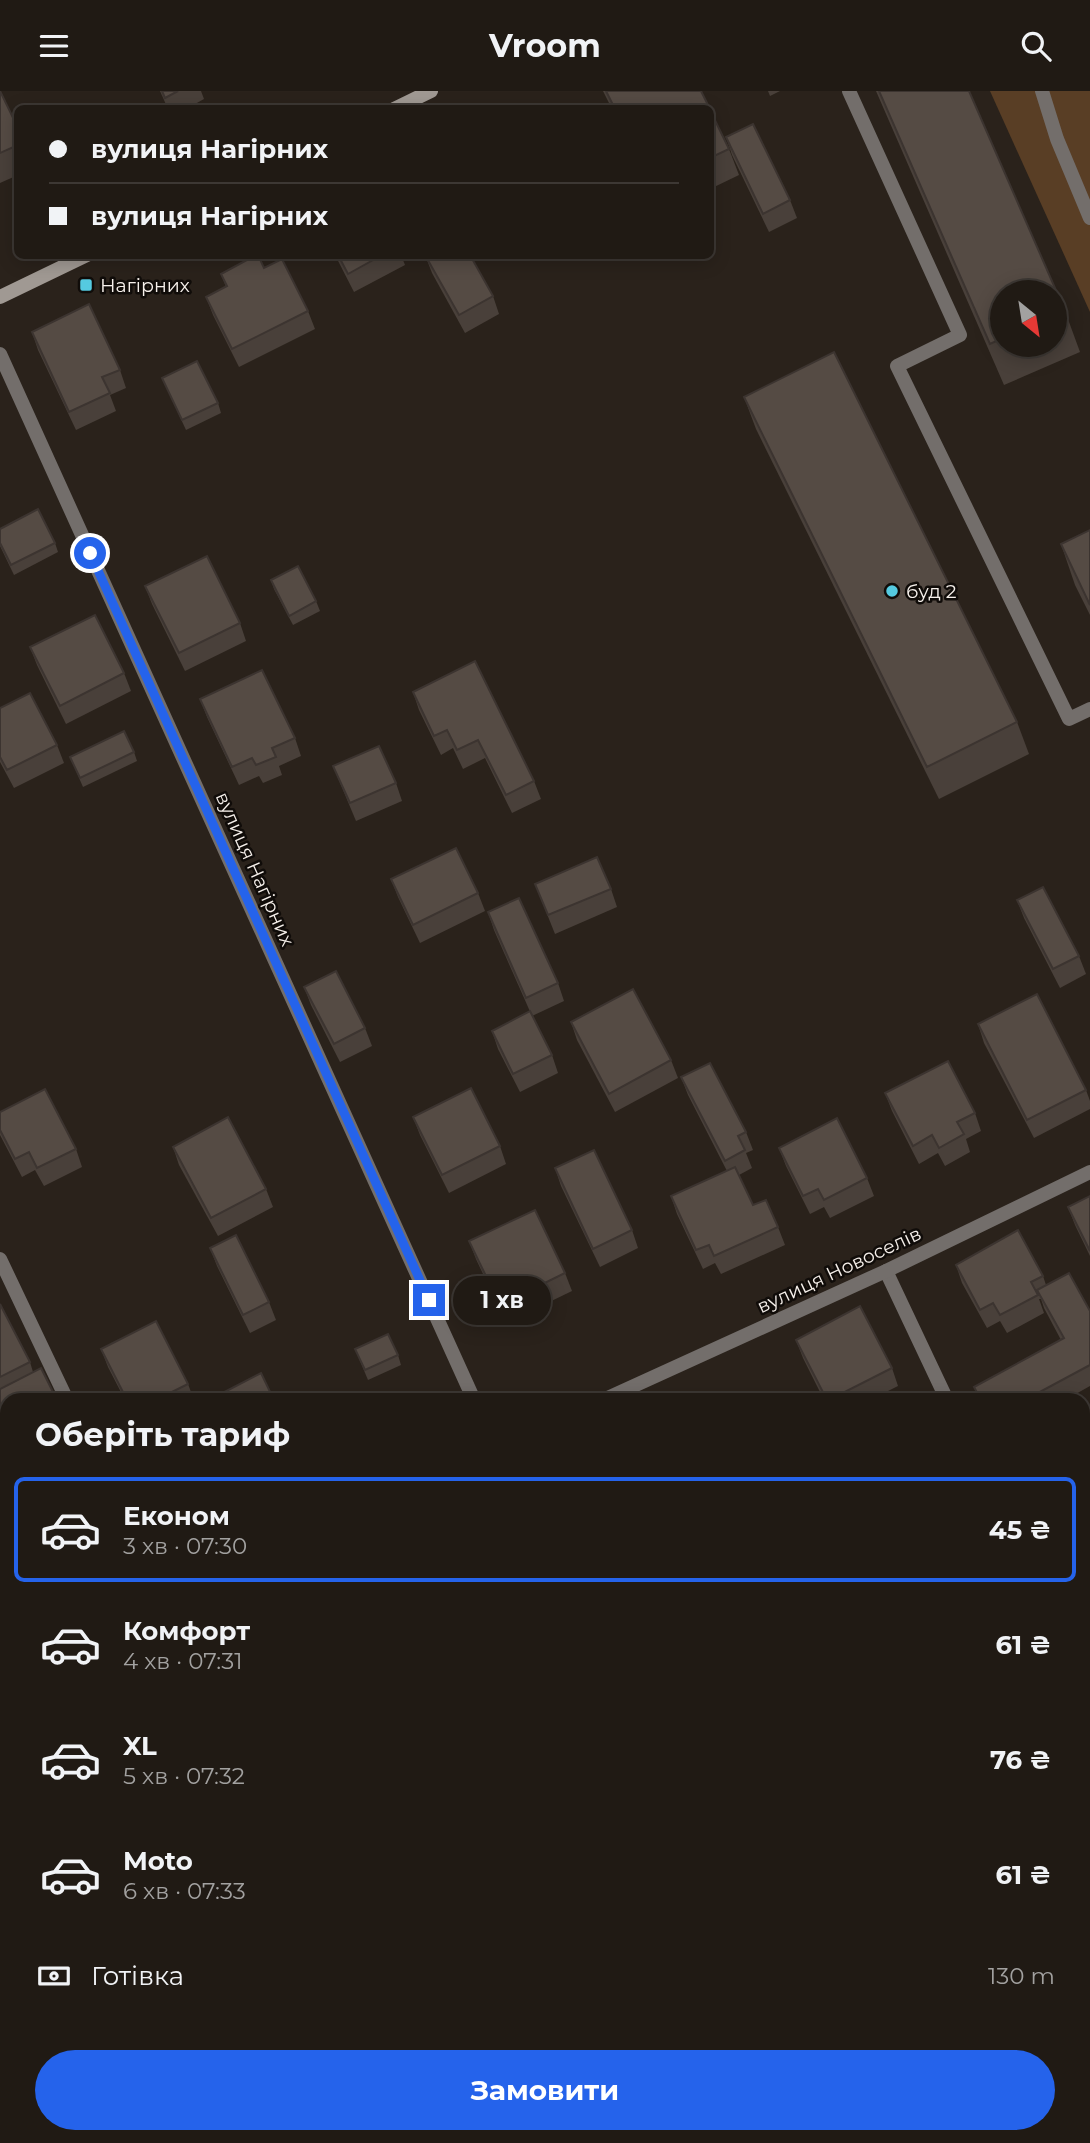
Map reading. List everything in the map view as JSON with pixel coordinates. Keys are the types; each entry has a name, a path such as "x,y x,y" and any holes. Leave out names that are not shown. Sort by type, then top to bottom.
{"street":[{"path":"402,105 431,91"},
{"path":"849,91 960,335 897,366 1069,719 1090,709"},
{"path":"1042,91 1057,139 1090,218"},
{"path":"0,297 80,259"},
{"name":"вулиця Нагірних","path":"0,353 471,1393"},
{"name":"вулиця Новоселів","path":"618,1393 886,1271 1090,1172"},
{"path":"0,1259 64,1393"},
{"path":"886,1271 944,1393"}],"shaded area":[{"path":"990,91 1090,91 1090,312"}],"building":[{"path":"0,91 14,120 14,147 0,153"},
{"path":"162,91 178,91 165,98"},
{"path":"606,91 701,91 708,105 613,105"},
{"path":"879,91 969,91 1051,280 990,280 990,344"},
{"path":"714,118 729,149 714,156"},
{"path":"753,124 790,200 763,214 726,137"},
{"path":"249,259 260,259 264,268 282,259 308,311 232,349 206,297 227,286 221,274"},
{"path":"340,259 375,259 348,274"},
{"path":"427,259 472,259 493,296 459,315"},
{"path":"89,304 120,370 102,377 110,393 69,412 32,332"},
{"name":"буд 2","path":"834,352 1017,722 927,767 744,397"},
{"path":"197,361 218,403 182,420 162,378"},
{"path":"38,509 55,543 11,565 0,543 0,529"},
{"path":"1090,530 1090,605 1061,544"},
{"path":"207,556 240,623 179,653 145,586"},
{"path":"298,566 316,601 289,616 271,580"},
{"path":"95,615 124,673 60,706 30,647"},
{"path":"475,661 534,781 506,795 478,740 457,750 447,730 434,736 413,692"},
{"path":"262,670 295,738 272,748 276,757 256,765 252,758 232,767 200,699"},
{"path":"30,693 57,745 7,770 0,757 0,708"},
{"path":"124,731 134,752 80,778 70,757"},
{"path":"379,746 396,783 350,803 333,766"},
{"path":"456,848 478,893 413,925 391,879"},
{"path":"597,857 611,889 548,915 535,884"},
{"path":"1043,887 1079,956 1053,969 1017,900"},
{"path":"519,898 558,983 526,998 488,912"},
{"path":"336,971 365,1028 334,1044 304,987"},
{"path":"633,989 671,1060 609,1094 571,1022"},
{"path":"1037,994 1086,1090 1027,1120 978,1024"},
{"path":"530,1011 552,1055 513,1074 492,1031"},
{"path":"948,1061 975,1113 957,1122 964,1134 939,1148 932,1135 913,1146 885,1093"},
{"path":"710,1063 746,1132 738,1136 745,1150 725,1161 681,1077"},
{"path":"471,1088 500,1146 442,1175 413,1117"},
{"path":"45,1089 76,1149 37,1168 29,1152 15,1159 0,1130 0,1112"},
{"path":"228,1117 266,1189 211,1218 173,1147"},
{"path":"837,1118 867,1178 824,1200 818,1189 803,1196 779,1148"},
{"path":"594,1150 632,1230 593,1249 555,1168"},
{"path":"735,1167 753,1205 766,1200 778,1227 714,1256 709,1245 696,1250 671,1196"},
{"path":"1090,1196 1090,1251 1068,1207"},
{"path":"535,1210 565,1273 500,1305 469,1241"},
{"path":"1018,1230 1043,1276 1031,1282 1038,1295 1000,1315 993,1303 980,1310 956,1265"},
{"path":"236,1235 269,1302 243,1315 210,1248"},
{"path":"1069,1273 1090,1311 1090,1365 1038,1393 977,1393 974,1387 1064,1338 1037,1290"},
{"path":"0,1304 30,1362 0,1377"},
{"path":"860,1306 892,1368 843,1393 823,1393 796,1340"},
{"path":"156,1321 188,1384 170,1393 123,1393 101,1349"},
{"path":"388,1334 398,1355 365,1370 355,1349"},
{"path":"41,1368 54,1393 0,1393 0,1389"},
{"path":"261,1373 271,1393 222,1393"}],"place":[{"name":"Нагірних","path":"86,285"},
{"name":"буд 2","path":"892,591"}],"route":[{"path":"90,553 429,1300"}]}
